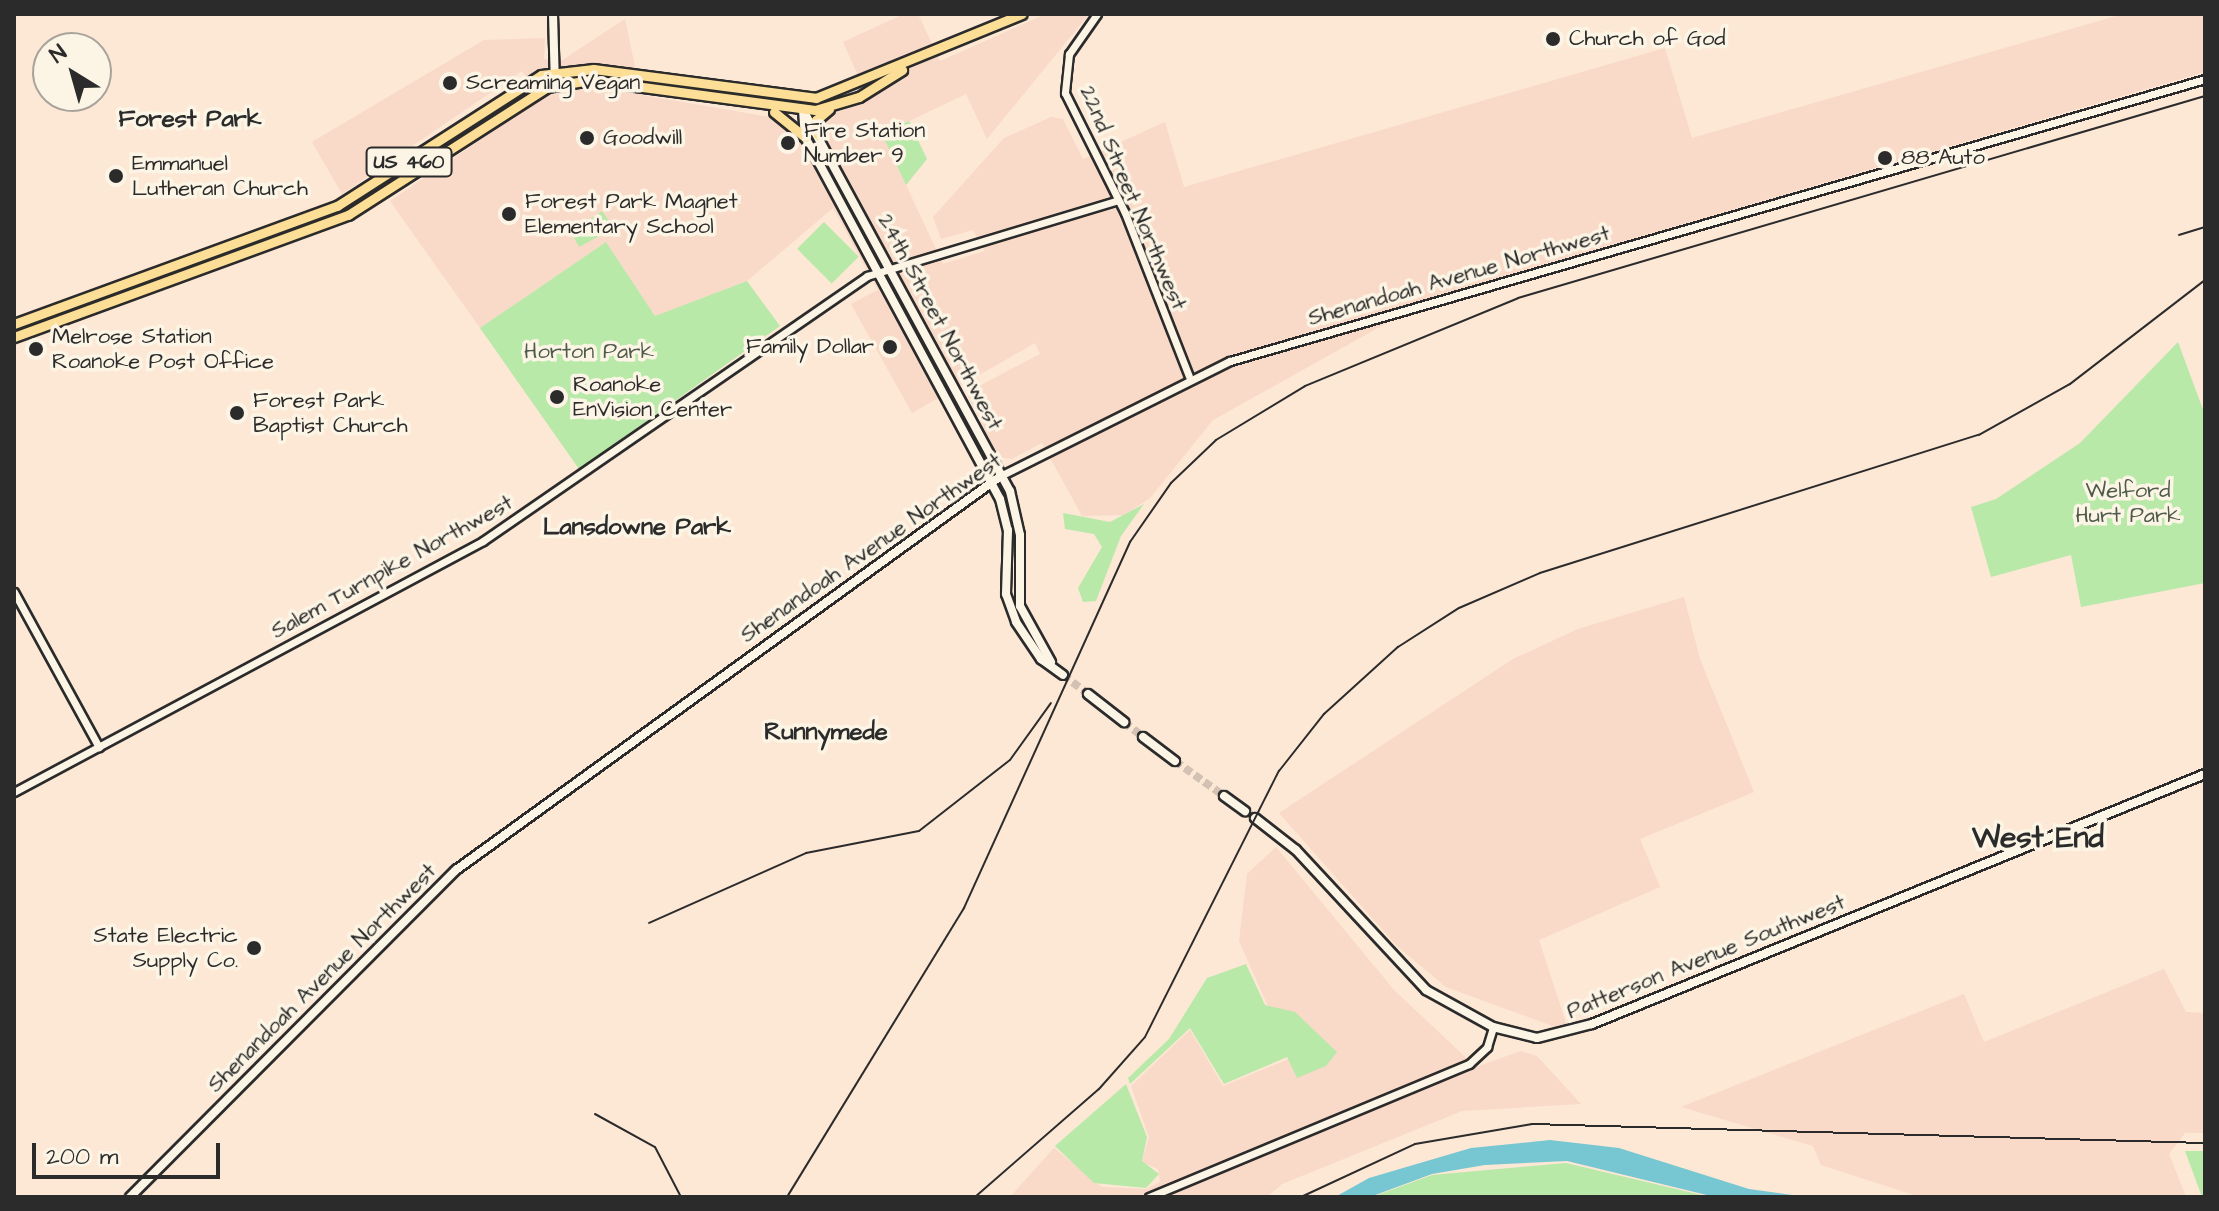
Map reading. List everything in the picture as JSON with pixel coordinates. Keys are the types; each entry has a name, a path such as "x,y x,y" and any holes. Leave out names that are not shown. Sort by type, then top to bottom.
{"main road":[{"path":"553,14 555,85"},
{"name":"US 460","path":"14,324 337,206 515,88 554,72 594,69 781,96 816,98 857,85 1022,14"},
{"name":"US 460","path":"14,337 348,215 555,85 590,80 803,110 833,107 912,62"},
{"path":"781,96 803,110 857,85"},
{"path":"725,100 784,114 805,137"},
{"path":"818,135 816,120 833,107"},
{"name":"24th Street Northwest","path":"803,110 891,266 1002,475 1019,519 1023,618 1063,675 1029,645 1008,604 1007,520 991,481 805,137 803,110"},
{"name":"Shenandoah Avenue Northwest","path":"130,1197 456,870 1002,475"},
{"path":"1088,694 1124,722"},
{"path":"1143,737 1175,761"},
{"name":"Patterson Avenue Southwest","path":"1255,818 1296,850 1414,980 1493,1027 1537,1038 1580,1028 2205,774"},
{"path":"1224,796 1245,811"}],"street":[{"name":"22nd Street Northwest","path":"1097,14 1081,34 1066,64 1065,93 1118,200 1189,376"},
{"name":"Shenandoah Avenue Northwest","path":"1002,475 1189,376 2205,79"},
{"name":"Salem Turnpike Northwest","path":"14,792 483,541 879,270 1118,200"},
{"path":"14,592 99,747"},
{"path":"1149,1197 1469,1064 1487,1047 1493,1027"}],"shaded area":[{"path":"904,14 918,14 940,61 1046,14 1089,14 987,139 966,94 882,134 943,264 985,251 973,230 941,239 933,217 1004,138 1051,117 1063,119 1083,159 1165,122 1184,187 1665,48 1692,138 2123,14 2205,14 2205,72 1435,296 1213,420 1150,498 1124,515 1082,516 1042,443 1012,459 999,457 966,393 1040,354 1035,343 912,413 851,304 878,290 833,208 747,281 655,316 606,242 480,328 390,201 541,99 522,71 342,194 312,142 484,40 545,38 544,59 561,61 625,19 641,95 776,118 803,145 824,134 827,116 869,100 843,42"},
{"path":"1684,597 1700,659 1754,792 1640,839 1660,887 1539,940 1569,1032 1446,987 1397,946 1279,813 1513,659 1578,629"},
{"path":"1276,847 1394,990 1476,1067 1521,1051 1537,1056 1581,1104 1462,1111 1282,1184 1267,1197 1010,1197 1054,1148 1102,1187 1146,1189 1160,1182 1158,1169 1142,1162 1149,1137 1131,1086 1190,1030 1223,1086 1291,1058 1239,941 1247,874"},
{"path":"2164,969 2186,1012 2205,1013 2205,1133 2185,1133 2169,1154 2186,1197 1920,1197 1821,1165 1813,1146 1681,1107 1964,994 1984,1042"}],"green space":[{"path":"909,121 927,159 906,185 882,134"},
{"path":"602,211 614,228 579,247 571,232"},
{"path":"824,222 859,257 832,284 797,249"},
{"name":"Horton Park","path":"606,242 655,316 747,281 780,326 579,469 480,328"},
{"name":"Welford Hurt Park","path":"2178,342 2205,415 2205,583 2081,607 2071,555 1991,577 1971,507 1996,499 2080,443"},
{"path":"1144,504 1121,536 1096,601 1083,602 1078,588 1102,547 1094,534 1065,529 1063,513 1110,522"},
{"path":"1246,964 1265,1005 1295,1012 1337,1052 1326,1066 1297,1078 1287,1057 1224,1084 1190,1028 1130,1084 1128,1078 1169,1039 1207,978"},
{"path":"1126,1084 1147,1137 1142,1161 1159,1174 1146,1188 1094,1183 1055,1146"},
{"path":"2185,1151 2205,1151 2205,1197 2202,1197"},
{"path":"1566,1163 1710,1197 1372,1197 1432,1175"}],"water":[{"path":"1550,1140 1619,1148 1749,1189 1806,1197 1715,1197 1567,1161 1485,1165 1432,1174 1370,1197 1335,1197 1369,1178 1471,1148"}],"tunnel":[{"path":"1063,675 1088,694"},
{"path":"1124,722 1143,737"},
{"path":"1175,761 1224,796"}],"railway":[{"path":"787,1197 964,908 1130,542 1171,483 1216,440 1305,386 1518,298 2205,96"},
{"path":"2179,235 2205,227"},
{"path":"975,1197 1099,1089 1145,1037 1279,771 1324,714 1398,647 1459,608 1540,573 1979,435 2070,384 2205,280"},
{"path":"649,923 806,853 919,831 1010,760 1051,703"},
{"path":"595,1114 655,1147 681,1197"},
{"path":"1301,1197 1415,1144 1532,1124 2205,1143"}],"place":[{"name":"Church of God","path":"1553,39"},
{"name":"Screaming Vegan","path":"450,83"},
{"name":"Goodwill","path":"587,138"},
{"name":"Fire Station Number 9","path":"788,143"},
{"name":"88 Auto","path":"1885,158"},
{"name":"Emmanuel Lutheran Church","path":"116,176"},
{"name":"Forest Park Magnet Elementary School","path":"509,214"},
{"name":"Family Dollar","path":"890,347"},
{"name":"Melrose Station Roanoke Post Office","path":"36,349"},
{"name":"Roanoke EnVision Center","path":"557,397"},
{"name":"Forest Park Baptist Church","path":"237,413"},
{"name":"State Electric Supply Co.","path":"254,948"}],"district":[{"name":"Forest Park","path":"190,120"},
{"name":"Lansdowne Park","path":"637,528"},
{"name":"Runnymede","path":"826,733"},
{"name":"West End","path":"2038,838"}]}
